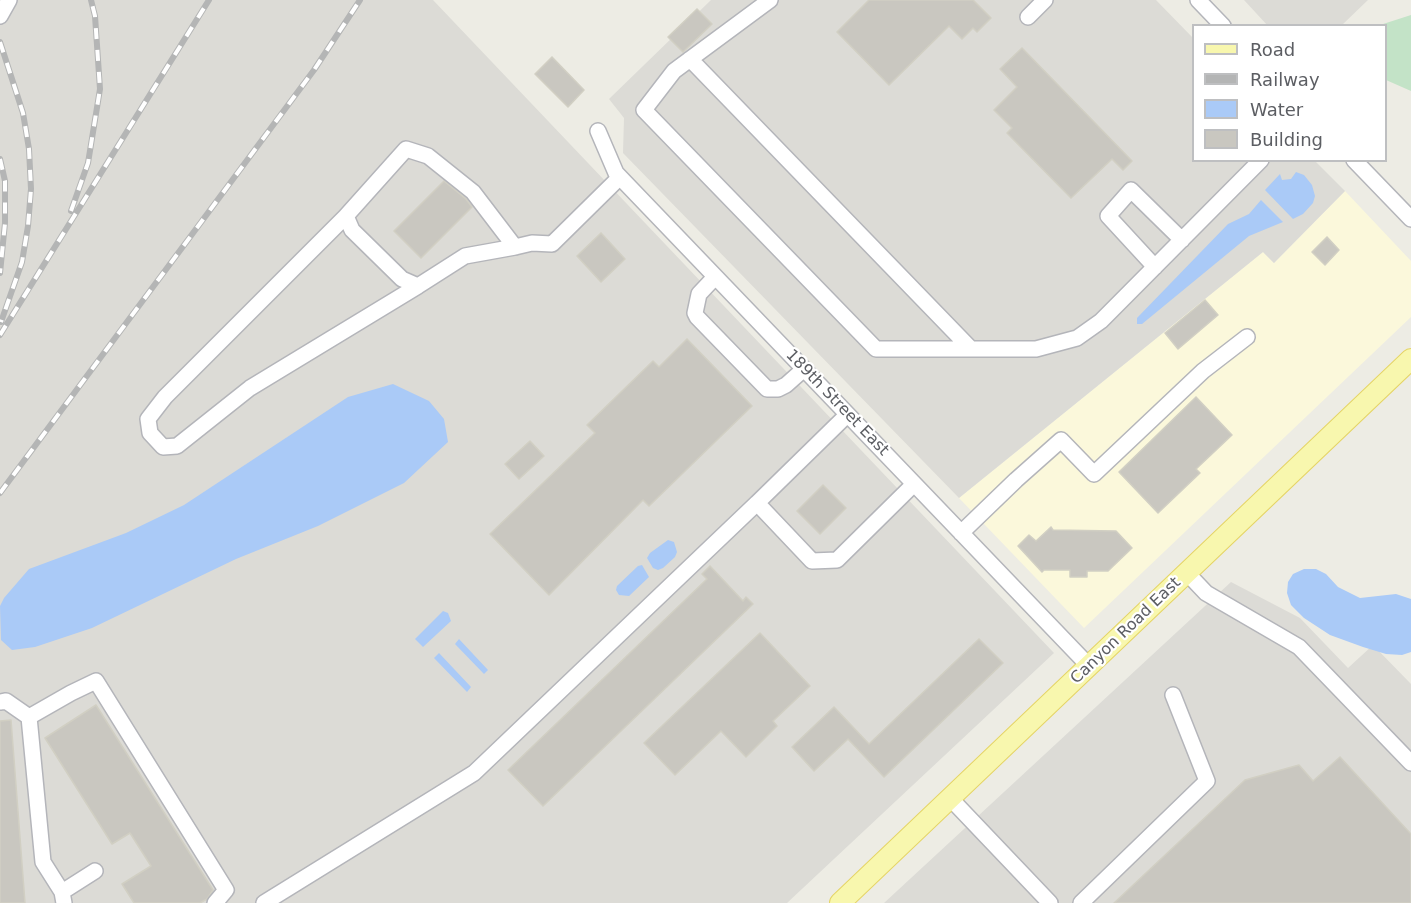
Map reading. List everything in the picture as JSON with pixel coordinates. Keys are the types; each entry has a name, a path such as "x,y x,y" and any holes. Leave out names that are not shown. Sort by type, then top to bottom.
{"main road":[{"name":"Canyon Road East","path":"840,903 1411,360"}],"street":[{"path":"0,16 9,0"},
{"path":"770,0 674,71 644,110 876,349 1036,349 1077,338 1101,321 1259,162"},
{"path":"1028,17 1045,0"},
{"path":"1198,0 1221,24"},
{"path":"690,59 970,348"},
{"name":"189th Street East","path":"598,131 616,174 1089,666"},
{"path":"515,246 473,192 428,156 406,149 346,216 165,396 148,419 150,433 164,447 177,446 250,388 465,256 532,243 552,244 620,177"},
{"path":"1356,162 1411,219"},
{"path":"1155,267 1108,216 1131,190 1182,240"},
{"path":"346,216 352,230 402,279 418,286"},
{"path":"716,277 699,294 695,313 697,317 767,389 778,389 786,385 804,369"},
{"path":"961,533 1061,440 1094,474 1203,371 1247,337"},
{"path":"264,903 474,773 848,415"},
{"path":"757,503 812,561 837,560 914,484"},
{"path":"1187,573 1206,593 1299,647 1411,763"},
{"path":"29,717 96,681 226,890 215,903"},
{"path":"1081,903 1207,780 1173,695"},
{"path":"0,702 6,701 29,717 43,862 63,898 95,871"},
{"path":"951,799 1050,903"}],"shaded area":[{"path":"0,0 433,0 1054,653 787,903 0,903"},
{"path":"711,0 1156,0 1192,37 1192,162 1316,162 1345,191 1274,263 1263,252 959,498 623,153 624,118 609,99"},
{"path":"1244,0 1368,0 1343,24 1266,24"},
{"path":"1345,191 1411,261 1411,317 1084,628 959,498 1263,252 1274,263"},
{"path":"1231,582 1300,618 1348,668 1373,645 1411,684 1411,903 884,903"}],"green space":[{"path":"1411,15 1411,91 1387,80 1387,24 1383,24"}],"water":[{"path":"1296,172 1304,175 1312,185 1315,196 1313,203 1303,214 1293,219 1265,190 1280,174 1282,180 1291,179"},
{"path":"1261,200 1283,222 1249,236 1142,324 1137,324 1137,318 1228,224 1249,214"},
{"path":"393,384 429,401 444,419 448,442 404,483 318,526 236,559 92,628 35,647 12,650 1,640 0,606 29,569 126,533 184,505 348,397"},
{"path":"668,540 674,542 677,552 675,557 663,568 658,570 653,568 647,558 650,553"},
{"path":"642,565 649,577 629,596 619,595 616,590 617,586 638,566"},
{"path":"1304,569 1316,569 1326,574 1338,587 1360,598 1396,594 1411,599 1411,652 1402,655 1386,654 1363,647 1330,635 1304,618 1291,605 1287,593 1288,582 1293,574"},
{"path":"443,611 448,613 451,621 423,647 415,639"},
{"path":"459,639 488,670 484,674 455,644"},
{"path":"439,653 471,687 467,692 434,658"}],"building":[{"path":"869,0 973,0 991,18 977,32 973,28 962,39 949,26 889,85 837,32"},
{"path":"697,9 712,24 683,52 668,37"},
{"path":"1022,48 1132,161 1123,170 1112,159 1071,198 1007,133 1012,128 994,110 1017,87 1000,69"},
{"path":"552,57 584,90 568,107 535,74"},
{"path":"444,181 472,207 421,258 394,231"},
{"path":"601,233 625,259 601,282 577,256"},
{"path":"1327,237 1339,250 1325,265 1312,252"},
{"path":"1205,300 1218,315 1178,349 1165,333"},
{"path":"687,339 752,406 649,506 643,500 549,595 490,534 595,433 587,425 653,361 659,367"},
{"path":"1196,397 1232,435 1196,469 1200,473 1158,513 1119,472"},
{"path":"530,441 544,456 519,479 505,464"},
{"path":"823,485 846,508 820,534 797,511"},
{"path":"1051,527 1053,530 1116,531 1132,548 1108,571 1087,571 1087,577 1070,577 1070,570 1044,570 1042,572 1018,546 1029,535 1036,541"},
{"path":"710,566 743,601 746,597 753,604 543,806 508,770 707,579 702,574"},
{"path":"760,633 810,686 773,721 777,726 746,757 721,731 675,775 644,743"},
{"path":"979,639 1003,663 884,777 848,739 814,771 792,747 834,707 869,744"},
{"path":"96,705 213,890 207,899 200,903 134,903 122,884 151,866 130,833 112,844 45,738"},
{"path":"11,720 25,903 0,903 0,721"},
{"path":"1340,757 1411,834 1411,903 1114,903 1245,780 1299,765 1313,781"}],"railway":[{"path":"71,211 88,163 100,89 95,16 91,0"},
{"path":"0,335 209,0"},
{"path":"0,493 314,70 360,0"},
{"path":"0,42 23,113 29,149 31,189 22,262 1,322"},
{"path":"0,159 5,181 5,223 0,273"}]}
